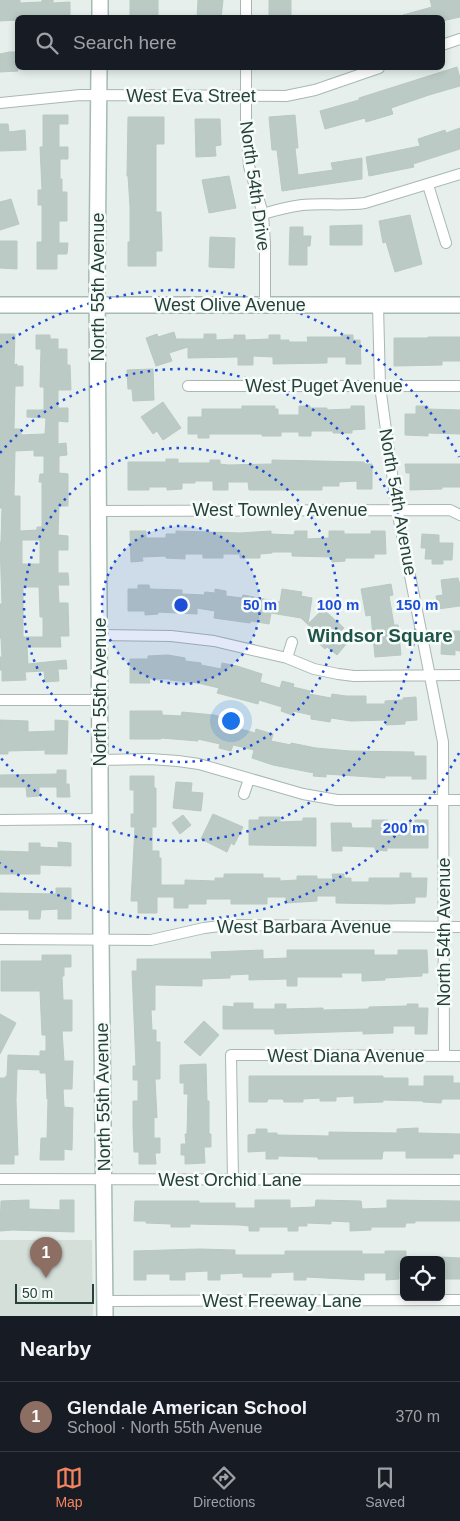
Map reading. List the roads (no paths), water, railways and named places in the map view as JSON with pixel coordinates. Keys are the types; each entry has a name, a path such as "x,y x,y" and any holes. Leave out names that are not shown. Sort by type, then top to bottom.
{"street":[{"path":"100,0 100,15"},
{"path":"246,0 246,15"},
{"path":"445,44 460,39"},
{"name":"North 55th Avenue","path":"99,70 98,306 104,1309"},
{"name":"North 54th Drive","path":"246,70 245,96 249,166 263,214 265,305"},
{"name":"West Eva Street","path":"0,103 56,96 286,96 315,90 373,70"},
{"path":"263,214 283,208 304,205 350,205 366,202 460,174"},
{"path":"428,185 446,243"},
{"name":"West Olive Avenue","path":"0,305 460,305"},
{"name":"North 54th Avenue","path":"378,305 380,386 397,510 443,742 444,1056"},
{"name":"West Puget Avenue","path":"188,386 460,386"},
{"name":"West Townley Avenue","path":"99,510 450,510 460,515"},
{"path":"100,635 171,636 214,641 287,658 314,669 338,674 362,676 460,675"},
{"path":"287,658 292,642"},
{"path":"0,700 100,700"},
{"path":"101,760 150,759 199,764 303,794 337,800 460,800"},
{"path":"244,794 249,779"},
{"path":"0,820 101,819"},
{"name":"West Barbara Avenue","path":"0,939 151,940 204,928 228,925 460,927"},
{"name":"West Diana Avenue","path":"232,1180 231,1055 460,1056"},
{"name":"West Orchid Lane","path":"0,1179 460,1180"},
{"name":"West Freeway Lane","path":"104,1309 460,1300"}],"place":[{"name":"Glendale American School","path":"46,1278"}],"district":[{"name":"Windsor Square","path":"380,635"}]}
